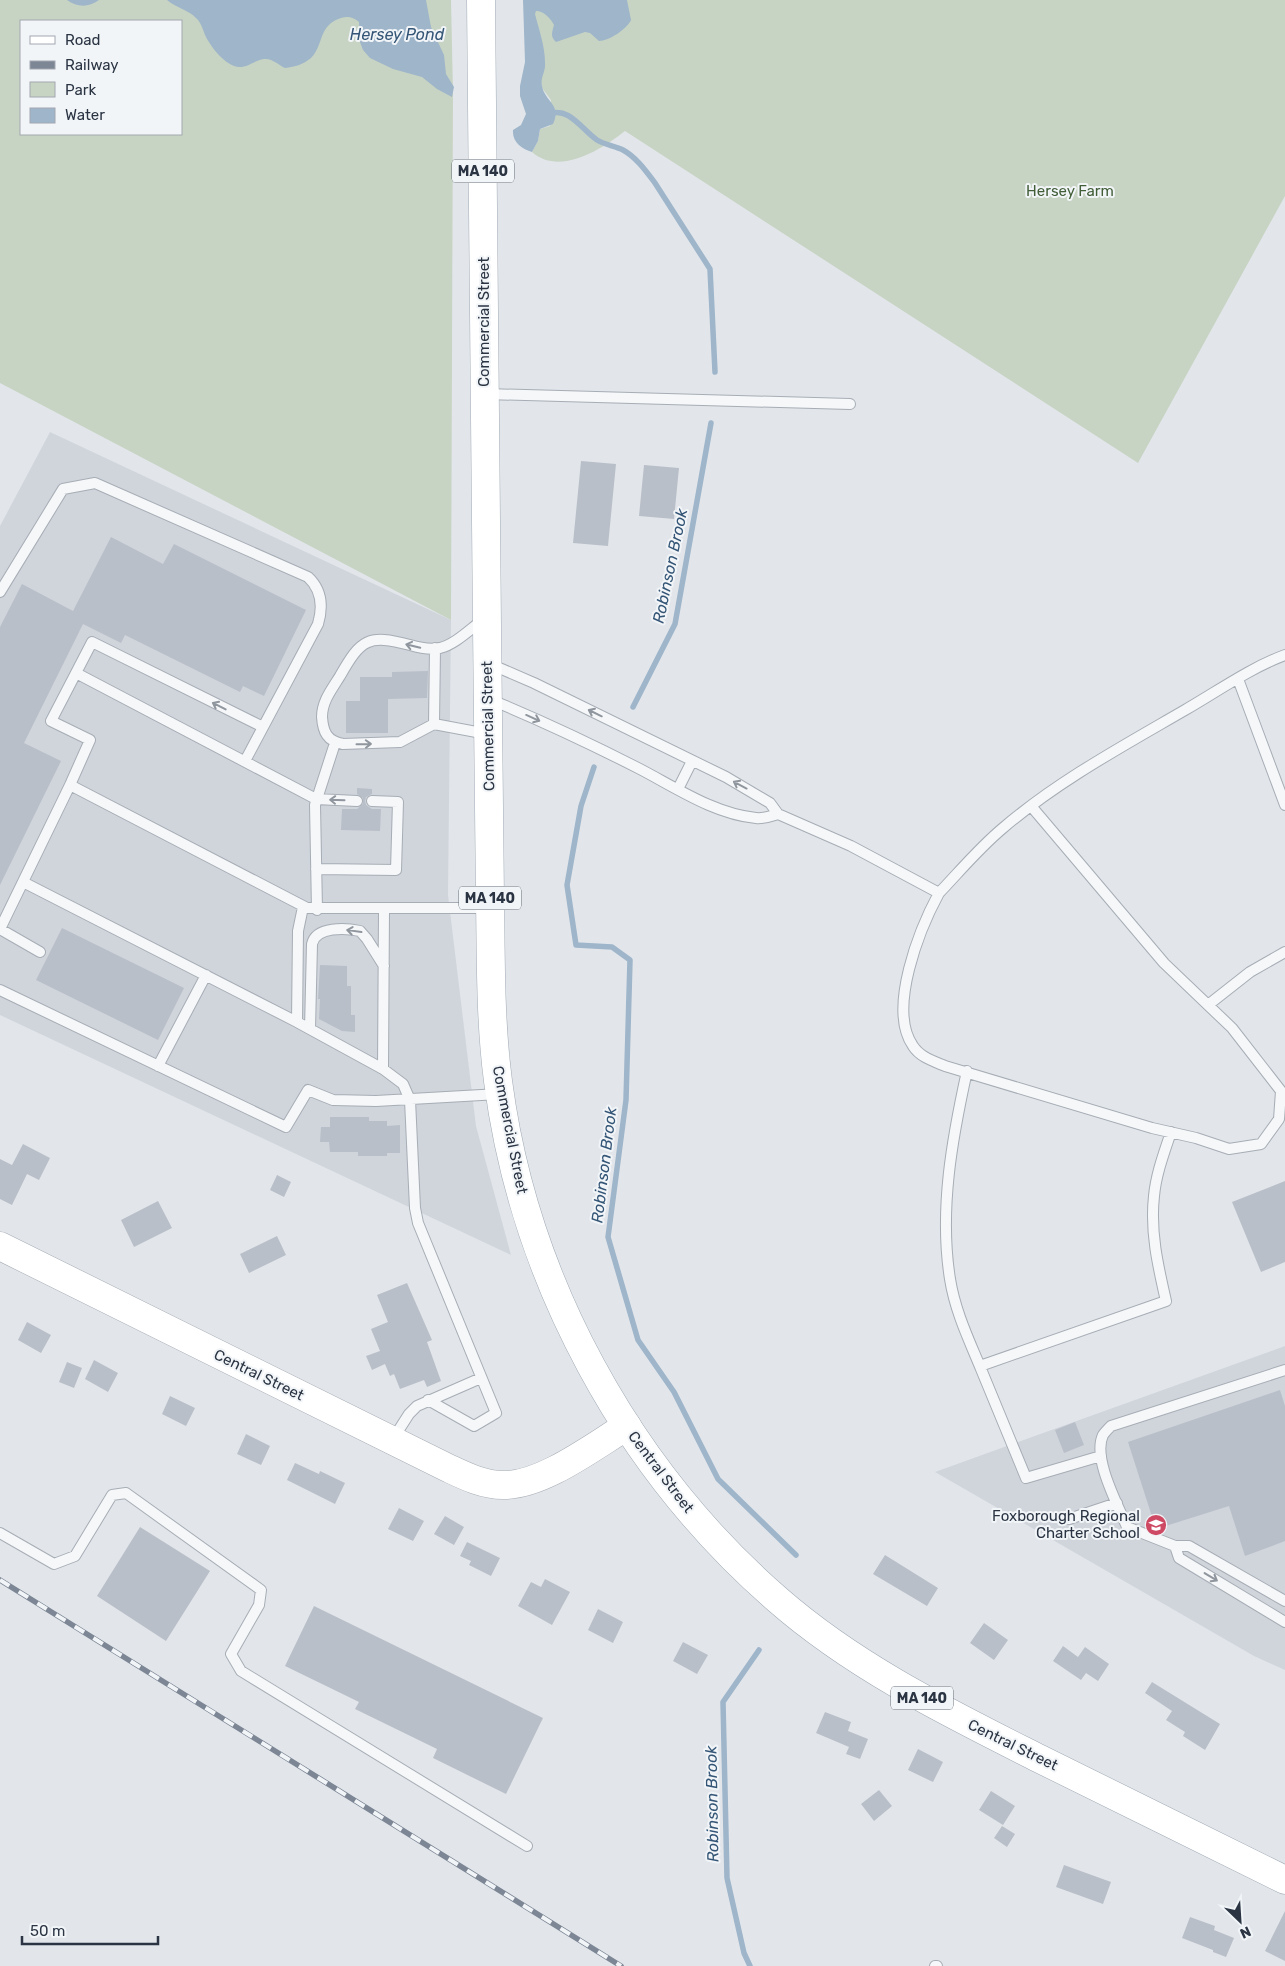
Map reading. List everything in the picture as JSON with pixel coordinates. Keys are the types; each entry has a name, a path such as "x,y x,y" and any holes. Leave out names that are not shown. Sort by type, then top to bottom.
{"main road":[{"name":"Commercial Street","path":"481,0 490,908 493,1025 500,1094 512,1160 531,1227 550,1278 579,1343 599,1381 627,1426"},
{"name":"Central Street","path":"0,1246 472,1479 504,1485 528,1481 545,1474 627,1426 664,1479 720,1545 775,1598 830,1641 902,1687 967,1722 1285,1880"}],"lane":[{"path":"484,394 850,404"},
{"path":"0,592 63,489 96,483 308,577 314,582 320,598 318,624 245,761"},
{"path":"487,617 442,647 420,648 381,638 372,640 359,648 350,658 325,700 323,707 325,732 328,738 335,743 393,743 406,739 434,724 489,735"},
{"path":"40,952 0,929 90,740 51,721 92,642 263,727"},
{"path":"434,724 435,648"},
{"path":"1031,806 1164,963 1232,1028 1281,1091 1279,1119 1261,1144 1229,1149 945,1066 924,1056 909,1040 904,1024 905,994 918,938 926,917 939,893 990,840 1031,806 1098,762 1285,654"},
{"path":"488,663 534,683 759,795 770,803 778,814 851,846 939,893"},
{"path":"76,673 316,800 357,800"},
{"path":"1238,680 1285,805"},
{"path":"488,699 601,749 707,803 736,814 757,818 778,814"},
{"path":"317,910 316,800 335,743"},
{"path":"678,789 692,762"},
{"path":"70,785 303,907 317,910 490,908"},
{"path":"316,869 396,870 398,802 372,801"},
{"path":"23,882 297,1022 383,1069 403,1084 410,1100 415,1208 418,1223 496,1413 474,1426 428,1400"},
{"path":"297,1022 298,931 303,907"},
{"path":"383,1069 384,910"},
{"path":"310,1029 312,944 318,934 329,930 360,931 368,939 384,966"},
{"path":"1208,1005 1250,972 1285,952"},
{"path":"158,1066 206,975"},
{"path":"0,990 286,1127 308,1090 325,1098 342,1101 410,1100 500,1094"},
{"path":"967,1071 954,1130 948,1182 947,1232 950,1279 964,1331 1026,1478 1102,1456"},
{"path":"980,1366 1166,1301 1157,1263 1153,1228 1154,1196 1159,1168 1171,1132"},
{"path":"1285,1370 1111,1426 1103,1435 1101,1447 1102,1464 1127,1527 1175,1546 1189,1546 1285,1601"},
{"path":"392,1440 412,1409 428,1400 481,1378"},
{"path":"0,1533 54,1564 75,1556 112,1495 126,1493 261,1590 259,1605 231,1654 241,1671 527,1846"},
{"path":"1069,1519 1117,1503"},
{"path":"1175,1546 1180,1558 1285,1622"}],"shaded area":[{"path":"50,432 451,620 448,895 476,1126 511,1255 0,1015 0,526"},
{"name":"Foxborough Regional Charter School","path":"1285,1346 1285,1670 1254,1656 935,1472"}],"green space":[{"path":"0,0 451,0 453,92 451,620 0,383"},
{"name":"Hersey Farm","path":"527,0 1285,0 1285,196 1138,463 625,131 604,146 580,158 567,161 555,162 543,159 532,152 538,141 540,129 550,126 551,100 542,88"}],"water":[{"path":"67,0 99,0 83,6"},
{"name":"Hersey Pond","path":"167,0 426,0 431,27 444,55 446,74 454,87 452,97 437,89 422,77 393,69 370,58 363,50 360,42 359,22 353,18 341,18 328,25 315,53 302,64 285,68 273,61 264,59 238,67 226,62 212,47 200,22 193,15"},
{"path":"523,0 627,0 631,20 622,31 603,40 599,41 590,33 585,32 556,42 552,36 553,23 544,14 536,11 535,14 545,57 542,86 556,112 553,124 540,129 538,141 532,152 518,144 513,134 513,130 521,125 526,114 520,96 525,62"}],"building":[{"path":"581,461 616,464 608,546 573,543"},
{"path":"644,465 679,468 674,519 639,516"},
{"path":"111,537 163,564 174,544 306,610 264,696 243,686 240,692 125,635 121,643 83,624 24,743 61,761 0,885 0,627 22,584 73,611"},
{"path":"428,671 427,698 388,699 388,733 346,733 346,701 360,701 360,677 392,677 392,672"},
{"path":"357,788 372,789 372,794 366,797 365,801 366,805 372,809 381,809 380,831 341,830 342,809 357,809 363,804 363,798 357,794"},
{"path":"62,928 184,988 158,1040 36,980"},
{"path":"320,965 347,966 347,986 351,986 351,1015 355,1015 355,1032 342,1031 319,1019"},
{"path":"330,1117 369,1117 369,1121 387,1121 387,1126 400,1125 400,1153 387,1153 387,1156 358,1156 358,1152 330,1152 329,1142 320,1142 321,1127 330,1127"},
{"path":"23,1144 50,1158 39,1180 27,1174 12,1205 0,1199 0,1159 12,1165"},
{"path":"277,1175 291,1182 284,1197 270,1190"},
{"path":"1285,1181 1285,1262 1261,1272 1232,1202"},
{"path":"158,1201 172,1228 134,1247 121,1220"},
{"path":"277,1236 286,1255 249,1273 240,1254"},
{"path":"407,1283 432,1340 427,1342 441,1381 427,1387 424,1380 400,1389 394,1374 390,1376 385,1364 372,1370 366,1356 380,1351 371,1329 388,1322 377,1295"},
{"path":"27,1322 51,1335 41,1353 18,1340"},
{"path":"94,1360 118,1373 108,1392 85,1379"},
{"path":"67,1362 82,1368 74,1388 59,1382"},
{"path":"1280,1390 1285,1406 1285,1541 1245,1556 1229,1506 1156,1529 1128,1442"},
{"path":"170,1396 195,1408 186,1426 162,1414"},
{"path":"1075,1422 1084,1445 1064,1453 1055,1430"},
{"path":"246,1434 270,1446 261,1465 237,1454"},
{"path":"295,1463 319,1474 320,1471 345,1483 335,1504 287,1480"},
{"path":"399,1508 424,1521 413,1541 388,1529"},
{"path":"445,1516 464,1527 454,1545 434,1534"},
{"path":"140,1527 210,1571 166,1641 97,1596"},
{"path":"467,1542 500,1558 491,1576 469,1565 471,1561 460,1556"},
{"path":"885,1555 938,1588 927,1606 873,1574"},
{"path":"545,1579 570,1592 552,1625 518,1606 531,1582 541,1587"},
{"path":"314,1606 543,1718 506,1794 433,1758 437,1749 355,1709 359,1702 285,1666"},
{"path":"598,1609 623,1622 613,1643 588,1630"},
{"path":"984,1623 1008,1640 994,1660 970,1643"},
{"path":"683,1642 708,1655 697,1674 673,1661"},
{"path":"1063,1646 1078,1657 1085,1647 1109,1664 1098,1681 1086,1673 1081,1680 1053,1661"},
{"path":"1152,1682 1220,1724 1205,1750 1183,1736 1185,1732 1166,1720 1172,1711 1145,1693"},
{"path":"825,1712 851,1722 848,1731 868,1739 860,1759 846,1754 849,1747 816,1733"},
{"path":"918,1749 943,1762 933,1782 908,1770"},
{"path":"879,1790 892,1806 874,1821 861,1804"},
{"path":"991,1791 1015,1806 1003,1825 979,1810"},
{"path":"1002,1826 1015,1834 1007,1847 994,1838"},
{"path":"1064,1865 1111,1882 1103,1904 1056,1887"},
{"path":"1285,1911 1285,1961 1265,1951"},
{"path":"1190,1917 1215,1926 1214,1930 1234,1938 1226,1957 1182,1938"}],"waterway":[{"name":"Robinson Brook","path":"549,114 563,113 575,120 597,140 628,153 655,183 710,269 715,372"},
{"name":"Robinson Brook","path":"633,707 675,624 711,423"},
{"name":"Robinson Brook","path":"594,767 581,806 567,885 576,945 612,947 630,960 626,1100 608,1237 638,1340 674,1392 718,1479 796,1555"},
{"name":"Robinson Brook","path":"750,1966 744,1953 727,1878 723,1702 759,1650"}],"railway":[{"path":"0,1580 621,1966"}],"place":[{"name":"Foxborough Regional Charter School","path":"1156,1525"}]}
